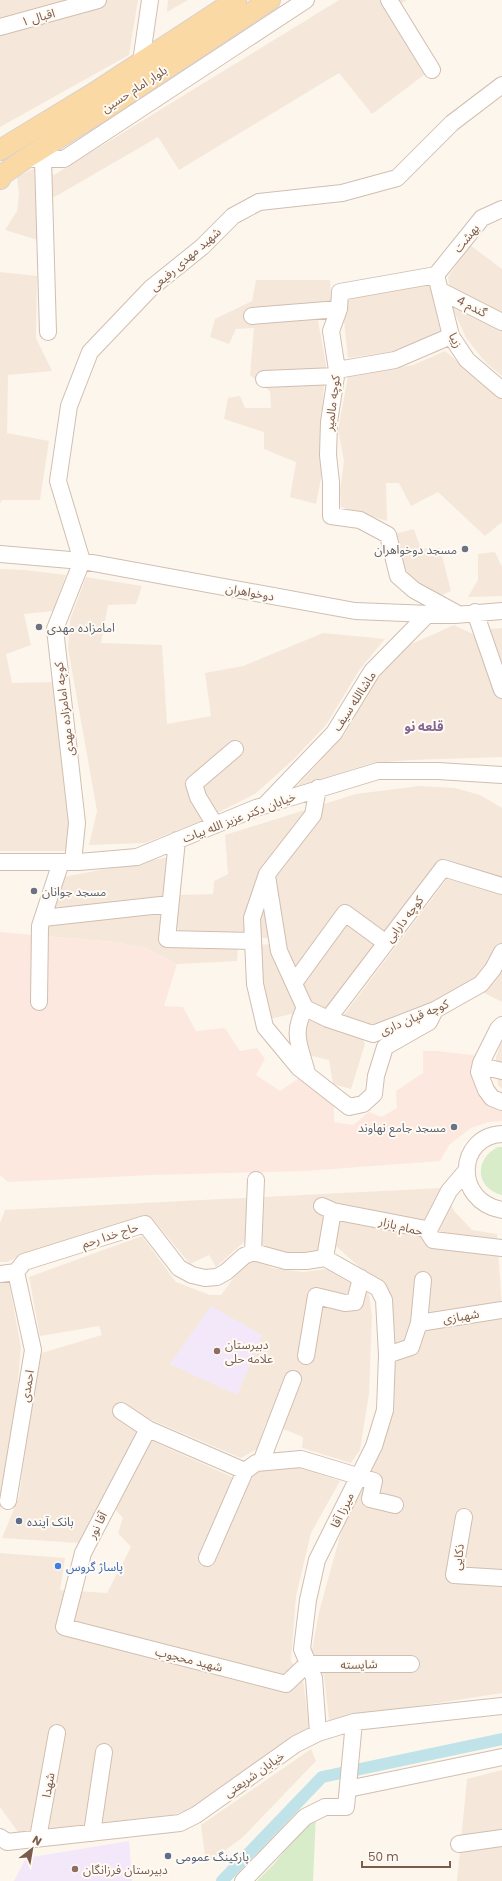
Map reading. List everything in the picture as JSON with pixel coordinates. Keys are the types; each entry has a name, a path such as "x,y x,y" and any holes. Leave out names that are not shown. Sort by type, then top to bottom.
{"main road":[{"name":"بلوار امام حسین","path":"0,150 141,62 214,8 236,0"},
{"name":"بلوار امام حسین","path":"0,179 4,174 34,159 106,108 270,0"}],"street":[{"name":"اقبال ۱","path":"0,27 98,0"},
{"path":"141,62 150,0"},
{"path":"48,332 34,159 64,159 306,0"},
{"path":"394,2 432,70"},
{"name":"شهید مهدی رفیعی","path":"82,561 58,481 69,406 90,352 151,288 202,247 233,216 259,202 342,193 397,178 452,123 502,85"},
{"name":"بهشت","path":"436,275 482,218 502,209"},
{"name":"زیبا","path":"436,275 451,336 467,360 502,390"},
{"name":"کوچه مالمیر","path":"436,275 340,292 339,309 331,331 336,373 329,422 328,455 331,482 331,516 360,520 388,536 398,576 414,590 467,613"},
{"name":"گندم 4","path":"441,291 502,322"},
{"path":"252,316 339,309"},
{"path":"264,379 336,373 395,360 451,336"},
{"name":"دوخواهران","path":"0,554 82,561 355,611 428,614 502,611"},
{"name":"کوچه امامزاده مهدی","path":"39,1002 40,926 67,862 77,823 55,629 82,561"},
{"path":"467,613 502,690"},
{"name":"ماشاالله سیف","path":"265,805 334,733 372,670 428,614"},
{"path":"215,825 198,797 194,784 235,749"},
{"name":"خیابان دکتر عزیز الله بیات","path":"0,862 67,862 137,857 265,805 378,771 438,771 502,775"},
{"path":"318,788 313,815 267,874 252,918 255,984 265,1027 299,1068 349,1107 362,1104 374,1094 376,1076 385,1047 429,1022 435,1010"},
{"path":"177,840 167,939 253,941"},
{"name":"کوچه دارابی","path":"328,1019 443,868 502,886"},
{"path":"267,874 278,951 305,1008 299,1020 296,1034 307,1074"},
{"path":"43,918 170,904"},
{"path":"294,983 345,913 386,943"},
{"name":"کوچه قپان داری","path":"305,1008 328,1019 373,1034 435,1010 481,984 493,970 502,952"},
{"path":"502,1026 498,1029 479,1072 486,1090 492,1098 502,1102"},
{"path":"481,1066 502,1071"},
{"path":"502,1134 489,1137 472,1151 468,1160 466,1171 468,1183 473,1194 486,1206 502,1210"},
{"path":"428,1232 449,1191 466,1171"},
{"path":"256,1180 253,1252 286,1261 306,1261 326,1258 360,1278 355,1302 345,1302 316,1296 306,1356"},
{"name":"حمام بازار","path":"326,1258 327,1209 426,1229 434,1240 502,1248"},
{"name":"حاج خدا رحم","path":"8,1273 24,1262 145,1224 179,1268 192,1275 205,1278 217,1277 226,1272 244,1256 253,1252"},
{"name":"احمدی","path":"8,1273 33,1350 8,1501"},
{"name":"میرزا آقا","path":"318,1733 314,1678 302,1649 308,1600 317,1560 374,1446 385,1410 387,1355 384,1300 378,1288 360,1278"},
{"path":"387,1355 411,1347 419,1323 423,1280"},
{"name":"شهبازی","path":"419,1323 502,1310"},
{"path":"261,1462 293,1379"},
{"path":"121,1411 148,1429 245,1471"},
{"name":"آقا نور","path":"64,1627 83,1553 148,1429"},
{"path":"207,1558 245,1471 256,1462 301,1459 358,1476 374,1481 370,1499 395,1505"},
{"name":"ذکایی","path":"464,1517 454,1575 502,1578"},
{"name":"شهید محجوب","path":"64,1627 286,1684 307,1664"},
{"name":"شایسته","path":"307,1664 411,1664"},
{"name":"خیابان شریعتی","path":"2,1842 180,1823 196,1814 296,1744 318,1733 354,1722 502,1706"},
{"path":"243,1881 305,1817 325,1807 346,1807 354,1722"},
{"name":"شهدا","path":"38,1838 57,1733"},
{"path":"92,1832 104,1752"},
{"path":"348,1789 502,1757"},
{"path":"458,1844 502,1838"}],"shaded area":[{"path":"0,0 138,0 129,55 0,127"},
{"path":"168,0 188,0 167,12"},
{"path":"339,0 407,0 387,12 424,75 372,114 339,73 179,170 158,137 58,195 40,203 41,241 5,230 17,211 19,194 17,177 37,167 54,175"},
{"path":"470,245 502,269 502,376 486,363 466,338 453,309 448,277"},
{"path":"0,272 37,276 36,338 52,371 8,375 7,433 49,441 40,500 2,500 0,504"},
{"path":"256,280 330,280 331,303 315,304 326,364 320,433 322,473 316,504 290,497 296,462 264,449 264,432 224,419 228,398 240,396 245,408 271,408 270,391 250,375 254,328 236,329 229,344 210,337 215,319 252,301"},
{"path":"429,282 441,334 390,352 348,358 344,321 348,299"},
{"path":"445,351 502,399 502,522 485,536 438,492 411,506 399,483 386,483 387,521 341,507 340,491 344,461 338,430 348,376 413,365"},
{"path":"414,529 421,549 440,548 451,591 440,596 410,579 403,569 394,534"},
{"path":"495,552 502,567 502,596 468,597 478,580 478,554"},
{"path":"0,569 25,570 66,575 53,611 24,614 31,645 6,654 12,683 54,682 73,835 66,851 0,851"},
{"path":"86,577 142,586 136,604 108,605 101,643 162,645 167,724 211,716 205,673 243,666 323,633 385,639 360,669 326,725 293,760 255,794 201,821 145,843 89,845 97,811 68,648 70,620"},
{"path":"454,625 473,634 491,629 502,628 502,757 372,763 297,786 344,735 376,678 407,646"},
{"path":"419,786 455,788 480,795 502,808 502,878 444,860 324,1014 306,1006 293,971 285,939 181,933 175,925 179,895 213,894 214,881 228,874 225,835 356,794"},
{"path":"169,857 163,945 238,948 237,961 177,964 145,948 114,942 45,936 63,877"},
{"path":"447,879 502,894 502,1002 475,988 372,1026 343,1016"},
{"path":"0,932 114,942 145,948 177,964 164,1006 183,1007 196,1031 225,1028 240,1051 257,1048 265,1059 256,1075 280,1091 298,1079 334,1105 334,1122 353,1125 369,1112 381,1117 397,1108 396,1091 423,1073 423,1051 438,1051 480,1056 475,1075 502,1108 502,1121 489,1122 471,1128 449,1145 440,1161 306,1171 151,1175 8,1182 0,1175"},
{"path":"272,944 300,1012 270,1019 264,994 258,945"},
{"path":"308,1020 362,1037 365,1044 351,1089 333,1084 329,1060 307,1055 302,1036"},
{"path":"502,1040 502,1089 498,1085 496,1057"},
{"path":"441,1188 455,1212 472,1230 497,1234 502,1309 502,1693 329,1720 324,1676 312,1651 319,1612 340,1536 354,1498 387,1431 391,1413 389,1321 385,1283 364,1271 337,1247 290,1254 245,1241 216,1267 209,1255 190,1264 151,1217 28,1252 7,1262 0,1262 0,1223 5,1210"},
{"path":"142,1236 176,1282 210,1295 221,1295 241,1268 249,1261 260,1262 273,1268 303,1272 326,1269 369,1294 372,1316 369,1394 360,1450 351,1463 302,1448 303,1437 266,1422 257,1449 241,1458 147,1418 80,1543 2,1538 19,1497 38,1354 102,1335 99,1326 40,1336 29,1277","holes":["262,1335 237,1394 170,1364"]},
{"path":"0,1283 9,1283 21,1347 15,1416 0,1513"},
{"name":"دبیرستان علامه حلی","path":"211,1306 262,1335 237,1395 170,1364"},
{"path":"150,1440 248,1484 257,1470 297,1466 340,1481 311,1533 296,1596 291,1661 303,1679 309,1727 188,1810 171,1815 18,1832 0,1807 0,1553 65,1558 60,1590 107,1593 131,1547 118,1533 123,1518 114,1508"},
{"path":"311,1749 316,1761 242,1838 206,1864 201,1825"},
{"path":"502,1770 502,1881 457,1881 467,1779"},
{"name":"دبیرستان فرزانگان","path":"129,1841 132,1881 14,1881 26,1858"}],"green space":[{"path":"498,1147 502,1147 502,1195 493,1191 487,1186 481,1173 485,1159 490,1152"},
{"path":"316,1814 313,1881 257,1881 273,1865"}],"waterway":[{"path":"222,1881 322,1777 502,1739"}],"place":[{"name":"مسجد دوخواهران","path":"465,549"},
{"name":"امامزاده مهدی","path":"39,627"},
{"name":"مسجد جوانان","path":"34,891"},
{"name":"مسجد جامع نهاوند","path":"454,1127"},
{"name":"دبیرستان علامه حلی","path":"217,1351"},
{"name":"بانک آینده","path":"19,1521"},
{"name":"پاساژ گروس","path":"58,1566"},
{"name":"پارکینگ عمومی","path":"168,1856"},
{"name":"دبیرستان فرزانگان","path":"75,1869"}],"district":[{"name":"قلعه نو","path":"424,726"}]}
